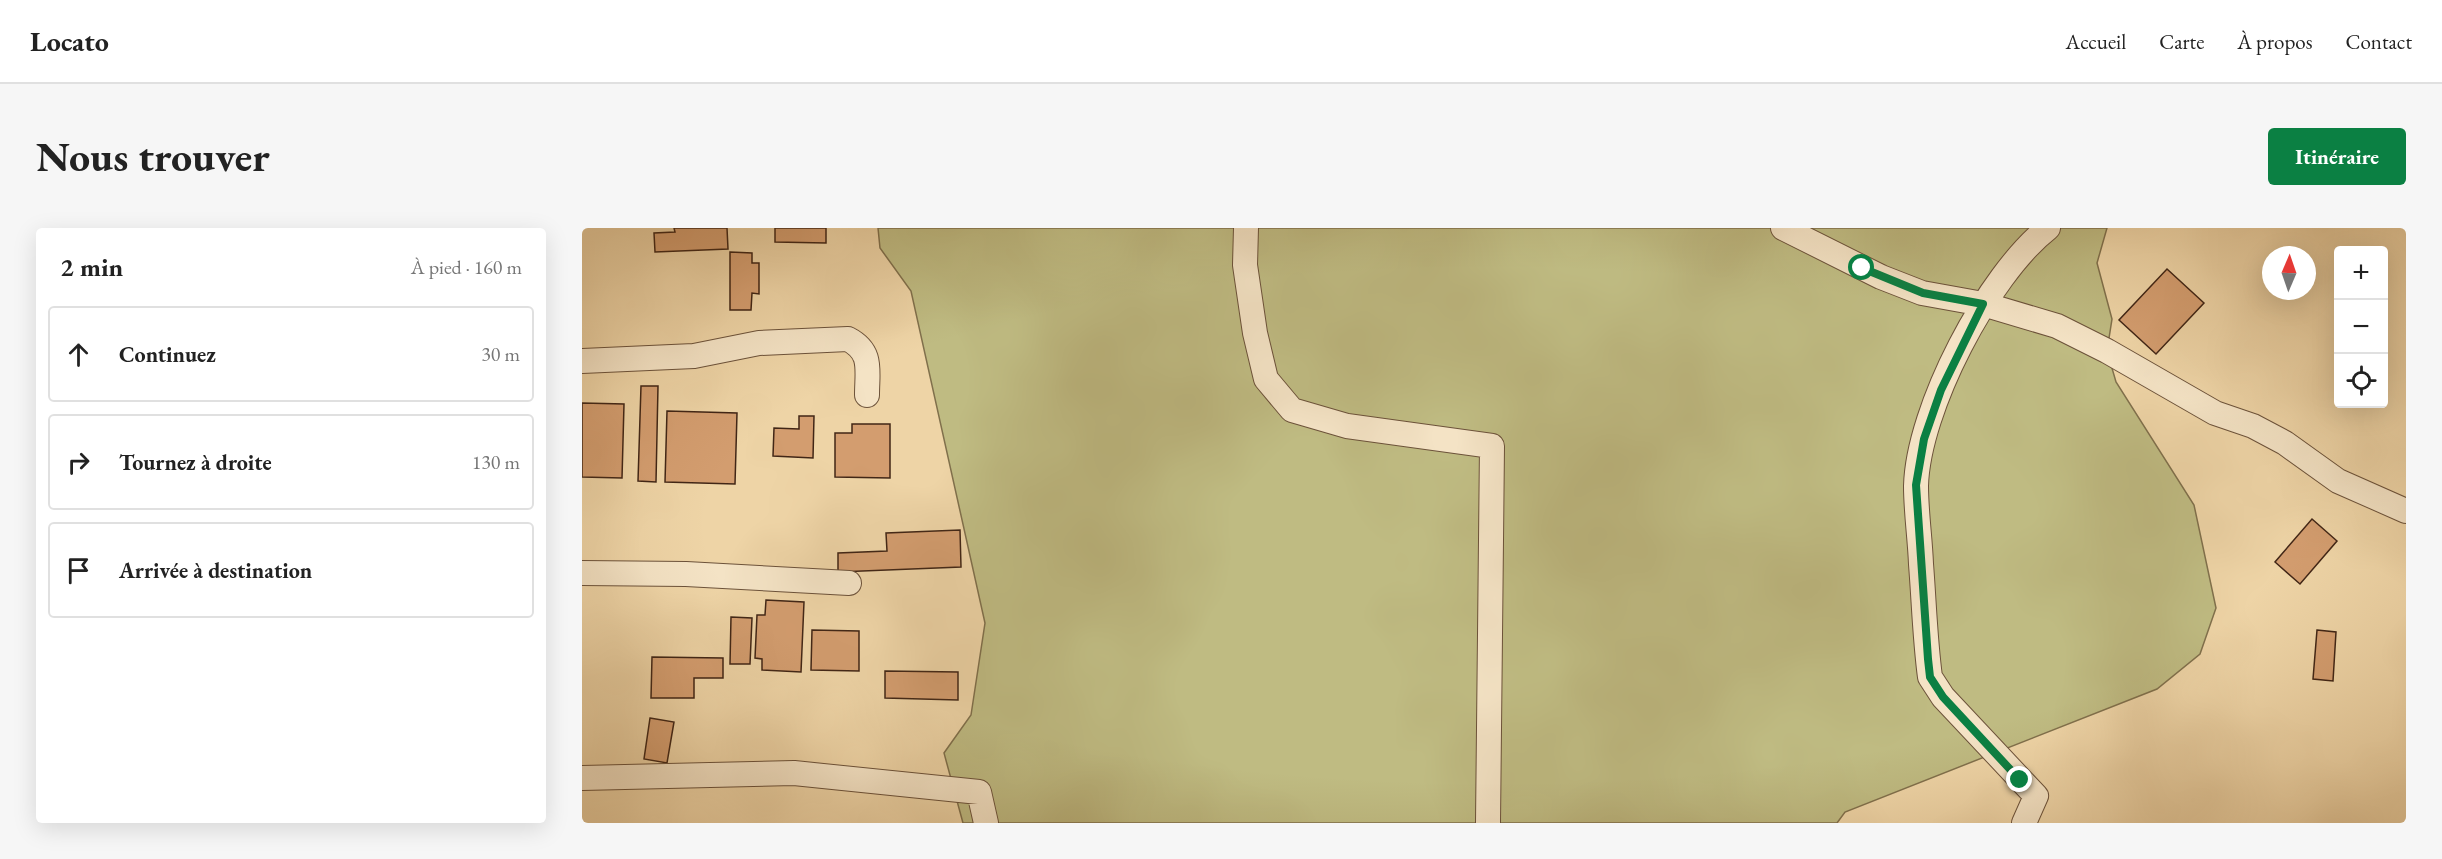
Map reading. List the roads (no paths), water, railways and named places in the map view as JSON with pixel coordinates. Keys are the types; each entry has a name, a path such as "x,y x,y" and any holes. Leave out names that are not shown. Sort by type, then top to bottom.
{"street":[{"path":"1246,228 1245,265 1255,333 1266,379 1292,410 1347,426 1492,446 1488,823"},
{"path":"1783,228 1881,278 1923,293 1983,304 2057,326 2108,351 2215,413 2253,426 2285,443 2338,481 2406,512"},
{"path":"2024,823 2036,796 1943,697 1930,677 1916,485 1924,439 1941,390 1983,304 2014,259 2048,228"},
{"path":"582,362 694,356 759,343 848,339 860,345 866,354 867,394"},
{"path":"582,573 686,574 849,583"},
{"path":"582,778 794,773 979,792 986,823"}]}
